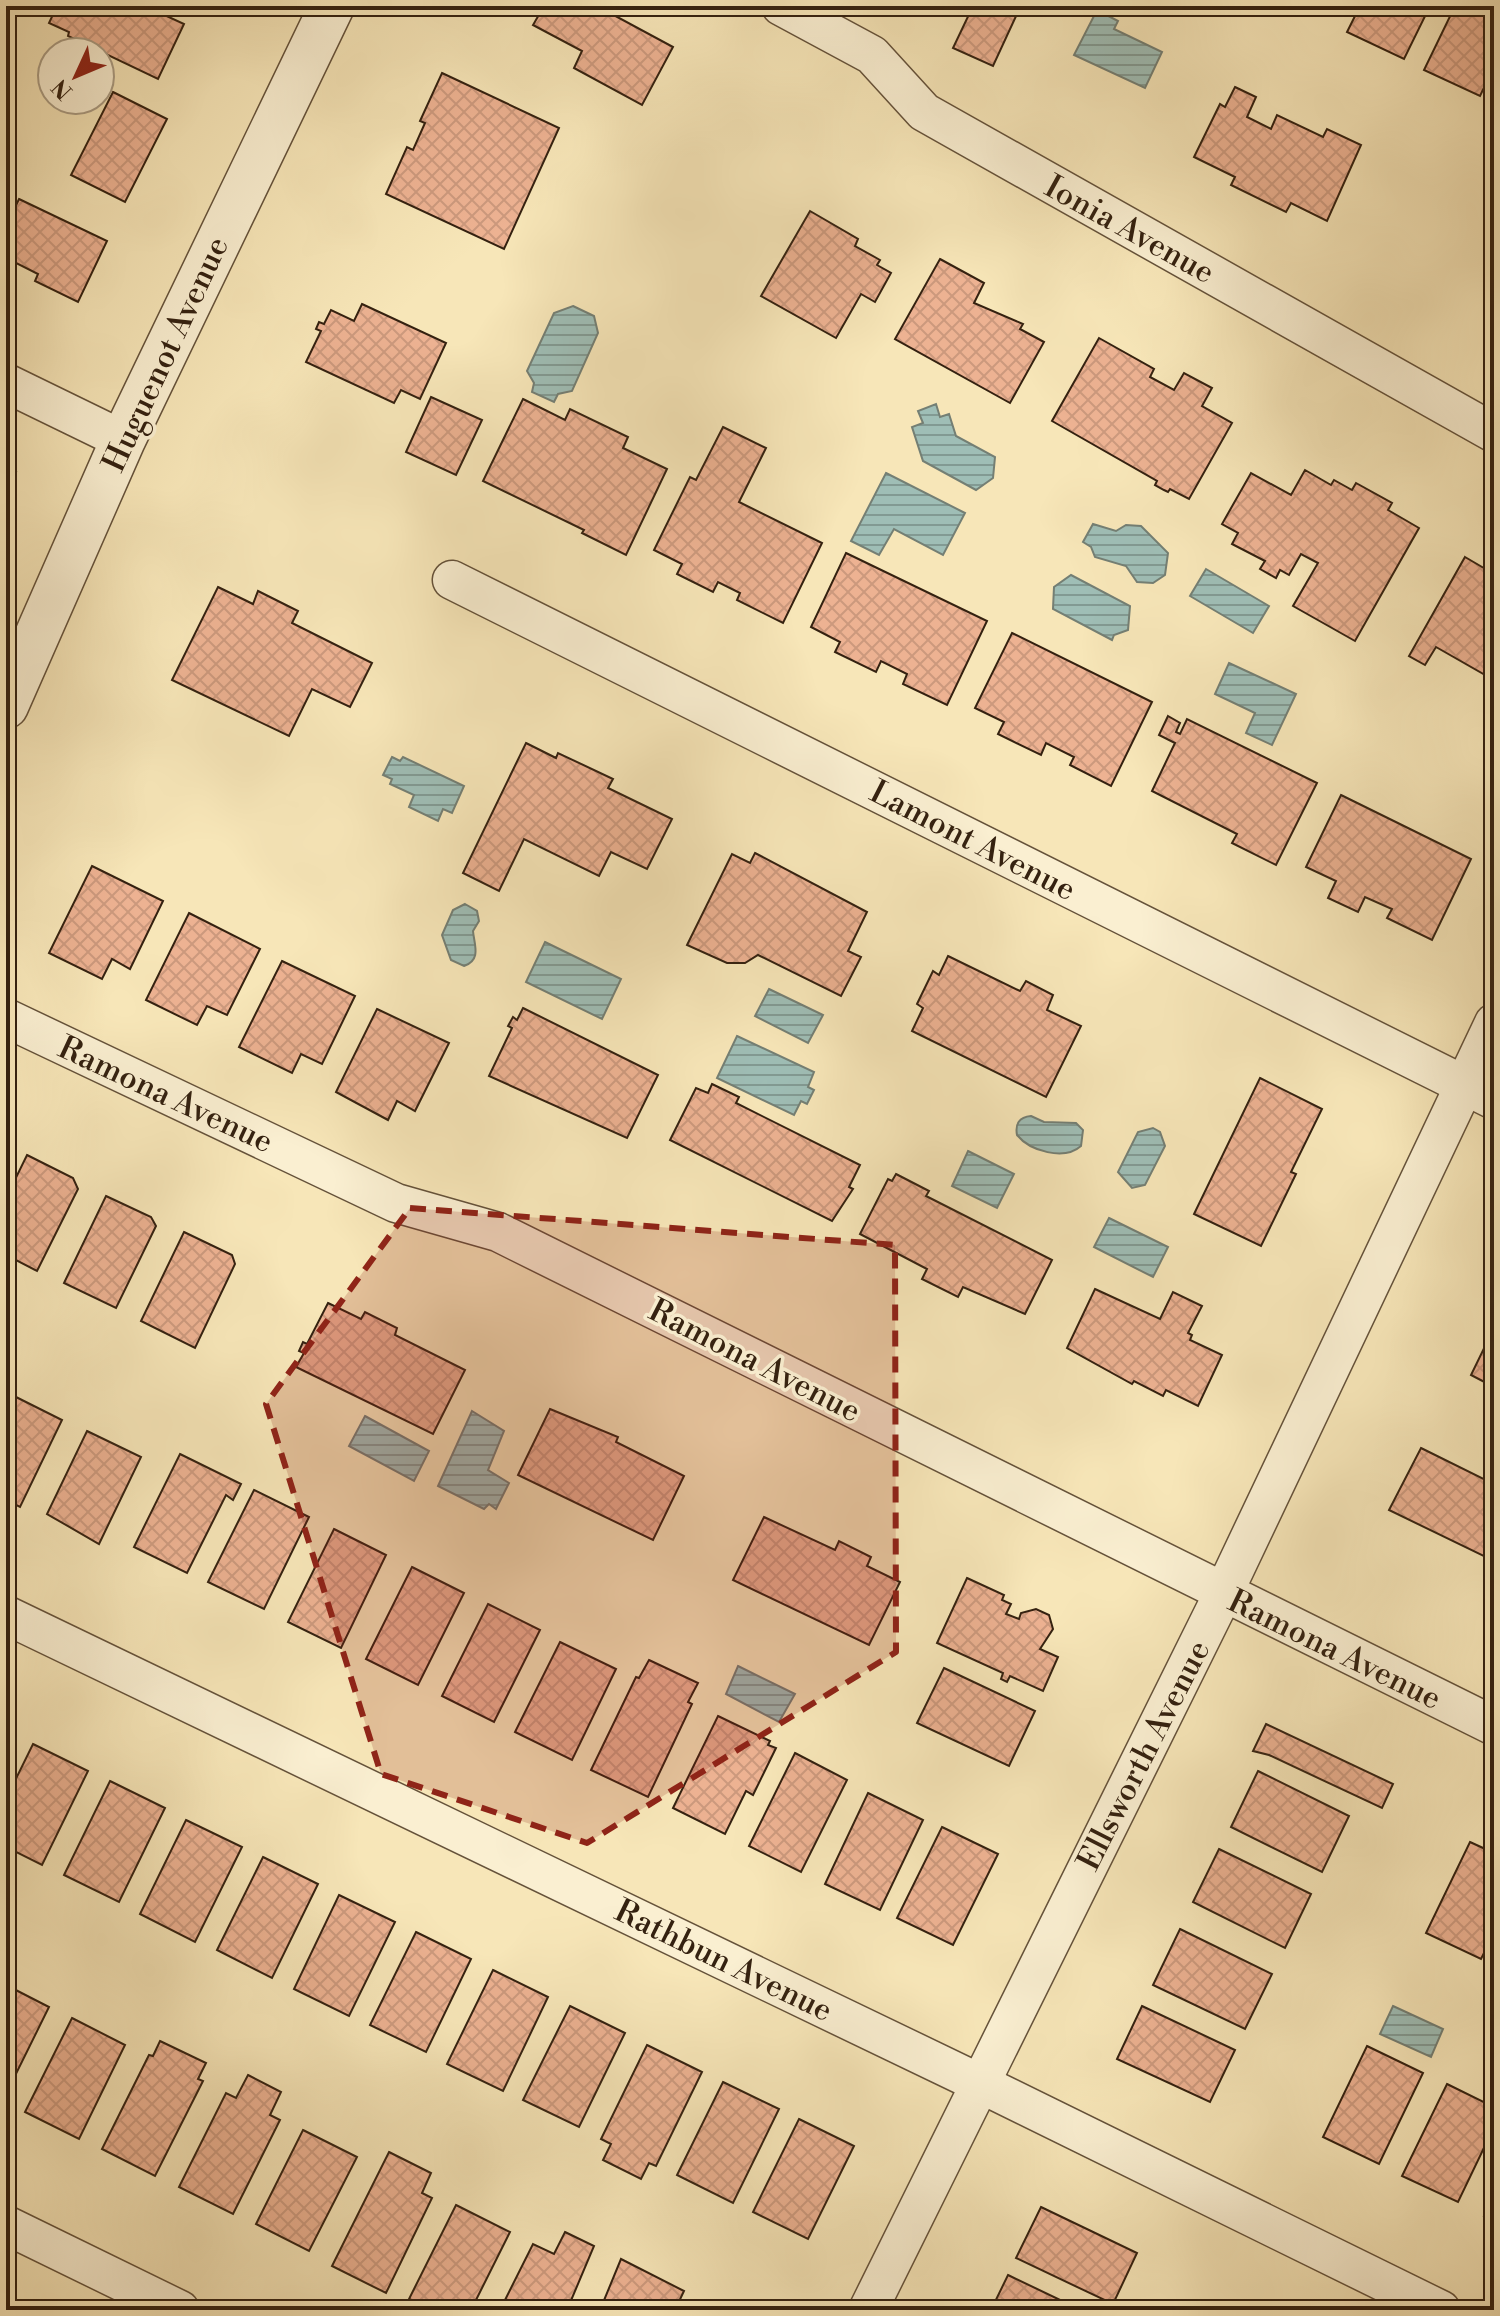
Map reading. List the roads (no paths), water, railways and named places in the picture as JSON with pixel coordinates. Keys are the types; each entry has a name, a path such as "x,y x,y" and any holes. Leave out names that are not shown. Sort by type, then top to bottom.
{"street":[{"name":"Huguenot Avenue","path":"6,706 123,440 332,6"},
{"name":"Ionia Avenue","path":"781,6 872,55 924,112 1494,433"},
{"path":"6,383 123,440"},
{"name":"Lamont Avenue","path":"452,580 1479,1092"},
{"name":"Ramona Avenue","path":"6,1018 396,1203 498,1232 1494,1726"},
{"name":"Ellsworth Avenue","path":"868,2310 1223,1594 1479,1092 1494,1023"},
{"name":"Rathbun Avenue","path":"6,1615 979,2083 1441,2310"},
{"path":"6,2225 180,2310"}],"water":[{"path":"1097,10 1118,21 1114,29 1162,52 1145,88 1074,55"},
{"path":"573,306 594,316 598,333 572,391 558,394 554,402 532,392 534,383 527,371 554,313"},
{"path":"936,404 940,417 949,414 956,436 995,457 993,478 976,490 923,461 912,427 923,423 918,411"},
{"path":"886,473 965,513 943,555 894,529 879,555 851,541"},
{"path":"1093,524 1116,531 1126,525 1141,526 1168,553 1165,575 1153,583 1137,582 1126,566 1095,557 1091,547 1083,542"},
{"path":"1206,569 1269,606 1253,633 1190,596"},
{"path":"1071,575 1130,606 1128,630 1114,635 1112,640 1053,609 1054,587"},
{"path":"1229,663 1296,694 1272,745 1246,733 1255,713 1215,694"},
{"path":"392,757 400,761 403,757 464,786 452,813 443,809 438,821 409,807 414,795 390,784 392,779 383,775"},
{"path":"465,904 477,911 479,921 473,931 475,956 464,966 451,960 442,935 453,910"},
{"path":"545,942 621,979 602,1019 526,982"},
{"path":"769,989 823,1015 808,1043 755,1016"},
{"path":"737,1036 814,1072 808,1087 814,1090 807,1104 801,1101 794,1115 717,1078"},
{"path":"1031,1116 1044,1122 1076,1123 1083,1130 1081,1146 1066,1153 1057,1153 1030,1146 1017,1135 1017,1124"},
{"path":"1153,1128 1160,1132 1165,1146 1145,1185 1132,1188 1118,1172 1138,1132"},
{"path":"968,1151 1014,1174 997,1208 952,1186"},
{"path":"1109,1218 1168,1247 1153,1277 1094,1247"},
{"path":"472,1411 504,1431 488,1470 509,1483 496,1509 489,1504 484,1509 438,1486"},
{"path":"365,1416 429,1451 414,1481 349,1446"},
{"path":"738,1666 795,1694 779,1722 726,1694"},
{"path":"1393,2006 1443,2029 1431,2057 1380,2034"}]}
